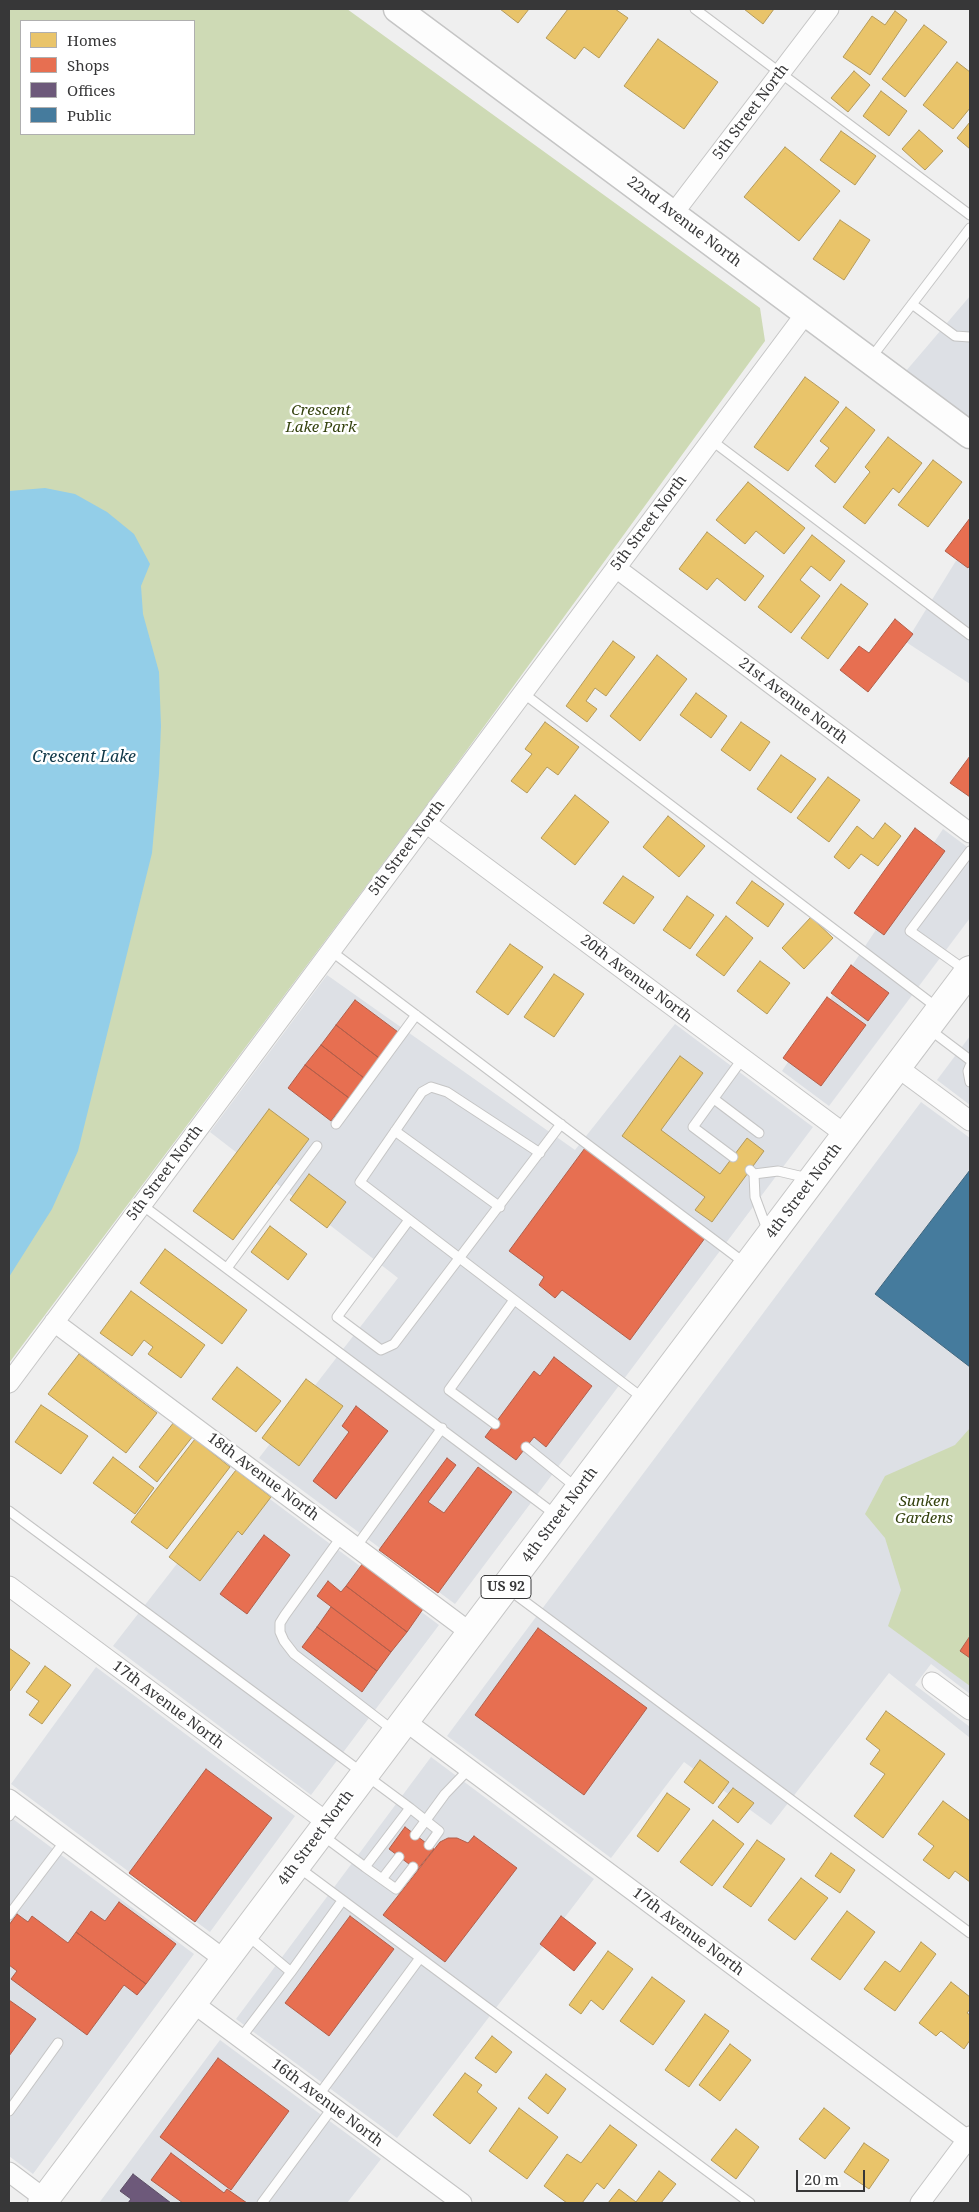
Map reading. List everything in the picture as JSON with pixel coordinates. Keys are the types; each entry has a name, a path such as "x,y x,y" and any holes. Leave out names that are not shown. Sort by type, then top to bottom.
{"main road":[{"name":"22nd Avenue North","path":"398,9 970,435"},
{"name":"4th Street North","path":"43,2201 970,972"}],"street":[{"name":"5th Street North","path":"673,214 830,9"},
{"name":"5th Street North","path":"9,1383 806,313"},
{"name":"21st Avenue North","path":"616,568 970,833"},
{"name":"20th Avenue North","path":"426,822 846,1135"},
{"path":"897,1067 970,1121"},
{"name":"18th Avenue North","path":"54,1322 472,1633"},
{"name":"17th Avenue North","path":"9,1586 324,1828"},
{"path":"932,1682 970,1710"},
{"name":"17th Avenue North","path":"400,1727 469,1769 969,2140"},
{"path":"11,1807 65,1841 225,1960"},
{"name":"16th Avenue North","path":"193,2003 462,2203"},
{"path":"920,2203 969,2140"},
{"path":"9,2172 43,2201"}],"lane":[{"path":"695,9 970,215"},
{"path":"869,360 970,228"},
{"path":"912,304 955,336 970,337"},
{"path":"711,440 970,635"},
{"path":"523,693 934,1019 970,1060"},
{"path":"970,851 910,931 970,972"},
{"path":"331,951 748,1265"},
{"path":"336,1124 416,1015"},
{"path":"733,1157 693,1127 743,1058"},
{"path":"970,1066 968,1071 970,1082"},
{"path":"540,1153 447,1092 431,1087 422,1092 360,1182 646,1400"},
{"path":"714,1100 758,1133"},
{"path":"409,1220 337,1317 381,1350 394,1344 500,1208 562,1124"},
{"path":"395,1131 500,1208"},
{"path":"227,1268 318,1146"},
{"path":"770,1236 755,1197 752,1172 778,1171 813,1179"},
{"path":"142,1205 442,1428 558,1517"},
{"path":"495,1424 449,1390 514,1300"},
{"path":"400,1727 294,1654 284,1642 280,1632 280,1623 442,1428"},
{"path":"526,1448 580,1490"},
{"path":"9,1511 439,1831 429,1845"},
{"path":"506,1587 970,1933"},
{"path":"415,1834 445,1794 469,1769"},
{"path":"366,1867 410,1808"},
{"path":"324,1828 366,1867 396,1889 412,1867"},
{"path":"9,1915 65,1841"},
{"path":"382,1879 399,1856"},
{"path":"296,1865 750,2203"},
{"path":"240,2039 342,1901"},
{"path":"245,1934 291,1972"},
{"path":"318,2096 420,1958"},
{"path":"9,2111 58,2043"},
{"path":"262,2203 333,2107"}],"shaded area":[{"path":"970,296 970,419 906,371"},
{"path":"970,538 970,684 906,642"},
{"path":"943,829 970,849 970,918 829,1106 782,1071"},
{"path":"327,975 575,1150 675,1024 813,1127 455,1604 259,1458 398,1278 210,1132"},
{"path":"970,1036 970,1105 937,1080"},
{"path":"921,1102 970,1138 970,1694 931,1664 915,1685 970,1727 970,1738 889,1673 771,1825 684,1762 611,1858 447,1736"},
{"path":"243,1479 439,1625 311,1795 113,1646"},
{"path":"96,1667 295,1816 210,1932 11,1784"},
{"path":"431,1757 594,1879 397,2138 236,2019"},
{"path":"9,1816 194,1954 33,2174 9,2156"},
{"path":"220,2040 381,2159 347,2203 99,2203"}],"green space":[{"name":"Crescent Lake Park","path":"9,9 347,9 760,308 765,341 429,802 9,1363"},
{"name":"Sunken Gardens","path":"970,1428 970,1686 888,1626 901,1590 885,1538 865,1514 885,1476 955,1445"}],"water":[{"name":"Crescent Lake","path":"45,488 75,494 107,512 134,534 150,564 141,586 143,614 159,672 161,726 159,774 152,853 78,1151 52,1209 9,1277 9,491"}],"building: Homes":[{"path":"500,9 529,9 518,23"},
{"path":"568,9 615,9 628,18 599,58 584,47 575,59 546,38"},
{"path":"744,9 774,9 763,24"},
{"path":"895,11 907,20 870,75 843,57 872,16 885,25"},
{"path":"924,25 947,42 905,97 882,79"},
{"path":"658,39 718,82 684,129 624,86"},
{"path":"957,62 970,72 970,108 953,129 923,105"},
{"path":"854,71 870,85 848,112 831,98"},
{"path":"881,91 907,111 889,136 863,116"},
{"path":"970,122 970,149 957,138"},
{"path":"919,130 943,151 925,170 902,149"},
{"path":"841,131 876,156 855,185 820,160"},
{"path":"785,147 840,191 799,241 744,197"},
{"path":"840,220 870,240 844,280 813,259"},
{"path":"805,377 839,402 788,471 754,447"},
{"path":"846,407 875,430 835,483 815,466 829,448 820,441"},
{"path":"888,437 922,463 899,493 893,488 865,524 843,507 870,472 865,467"},
{"path":"933,460 962,482 928,527 898,505"},
{"path":"748,482 805,528 784,554 756,531 745,544 716,520"},
{"path":"707,532 764,576 745,601 717,578 707,590 679,569"},
{"path":"812,535 845,561 830,581 811,566 800,580 820,596 791,633 758,607"},
{"path":"841,584 868,604 828,659 801,638"},
{"path":"613,641 635,657 606,696 595,688 586,701 597,709 587,722 566,706"},
{"path":"657,655 687,679 640,741 610,716"},
{"path":"696,693 727,716 711,738 680,715"},
{"path":"545,722 579,747 558,775 547,767 527,793 511,781 532,754 525,749"},
{"path":"741,722 770,742 750,771 721,750"},
{"path":"781,755 816,779 791,813 757,789"},
{"path":"828,777 860,800 829,842 797,818"},
{"path":"575,795 609,822 575,865 541,838"},
{"path":"668,816 705,846 679,877 643,847"},
{"path":"885,823 901,836 878,866 861,854 849,869 834,857 857,826 873,839"},
{"path":"623,876 654,897 634,924 603,903"},
{"path":"752,881 784,904 768,927 736,903"},
{"path":"687,896 714,915 690,949 663,930"},
{"path":"726,916 753,938 724,976 696,955"},
{"path":"811,917 833,938 804,969 782,948"},
{"path":"510,944 543,967 508,1015 476,992"},
{"path":"760,961 790,983 767,1014 737,991"},
{"path":"554,974 584,994 554,1037 524,1017"},
{"path":"680,1056 703,1073 661,1130 720,1174 747,1138 764,1151 712,1222 695,1210 705,1197 622,1136"},
{"path":"269,1109 309,1139 233,1240 193,1211"},
{"path":"309,1174 346,1202 327,1228 290,1200"},
{"path":"270,1226 307,1254 288,1280 251,1252"},
{"path":"165,1249 247,1310 222,1344 140,1283"},
{"path":"131,1291 205,1345 181,1378 148,1354 153,1347 144,1340 132,1356 100,1333"},
{"path":"79,1354 157,1413 126,1453 48,1394"},
{"path":"237,1367 281,1401 256,1432 212,1399"},
{"path":"306,1379 343,1406 299,1466 262,1438"},
{"path":"41,1405 88,1436 61,1474 15,1442"},
{"path":"174,1422 193,1436 157,1482 139,1467"},
{"path":"195,1439 230,1467 167,1549 131,1522"},
{"path":"113,1457 154,1488 135,1514 93,1483"},
{"path":"236,1470 271,1497 242,1535 238,1531 200,1581 169,1557"},
{"path":"9,1648 30,1663 10,1691 9,1690"},
{"path":"45,1666 71,1685 42,1724 29,1715 39,1701 26,1692"},
{"path":"886,1711 945,1754 883,1838 854,1816 885,1774 870,1764 880,1750 866,1739"},
{"path":"700,1760 729,1782 713,1804 684,1782"},
{"path":"733,1788 754,1803 738,1823 718,1807"},
{"path":"667,1793 690,1809 658,1852 637,1836"},
{"path":"943,1801 970,1821 970,1882 955,1871 949,1879 923,1860 934,1846 918,1834"},
{"path":"713,1820 744,1844 712,1886 680,1862"},
{"path":"757,1840 785,1859 751,1907 723,1887"},
{"path":"831,1853 855,1870 840,1893 815,1876"},
{"path":"801,1878 828,1898 795,1940 768,1920"},
{"path":"847,1911 875,1932 840,1980 811,1959"},
{"path":"921,1942 936,1954 895,2011 864,1989 885,1961 900,1972"},
{"path":"608,1951 633,1969 603,2010 591,2000 581,2014 569,2005"},
{"path":"652,1977 685,2001 653,2045 620,2021"},
{"path":"951,1982 970,1997 970,2009 967,2013 970,2015 970,2040 964,2049 941,2031 936,2036 919,2023"},
{"path":"705,2014 729,2031 689,2087 665,2070"},
{"path":"492,2036 512,2052 496,2073 475,2058"},
{"path":"730,2044 751,2060 720,2101 699,2085"},
{"path":"465,2073 482,2085 477,2092 497,2108 470,2144 433,2115"},
{"path":"546,2074 566,2089 548,2114 528,2098"},
{"path":"519,2108 558,2137 527,2179 489,2151"},
{"path":"824,2108 850,2128 825,2159 799,2139"},
{"path":"610,2125 637,2145 604,2189 597,2183 582,2203 567,2203 544,2186 567,2154 581,2163"},
{"path":"736,2129 759,2147 736,2179 711,2160"},
{"path":"864,2143 889,2160 869,2189 844,2172"},
{"path":"659,2171 676,2184 661,2203 608,2203 619,2189 636,2202"}],"building: Shops":[{"path":"970,518 970,565 968,568 945,551"},
{"path":"895,619 913,634 868,692 840,670 859,646 869,653"},
{"path":"970,756 970,797 950,783"},
{"path":"915,828 945,851 884,935 854,913"},
{"path":"851,965 889,993 868,1021 831,993"},
{"path":"827,997 866,1025 821,1086 783,1058"},
{"path":"355,1000 398,1032 379,1058 336,1025"},
{"path":"336,1025 379,1058 364,1078 321,1045"},
{"path":"321,1045 364,1078 349,1098 305,1065"},
{"path":"305,1065 349,1098 331,1121 288,1088"},
{"path":"585,1148 705,1238 630,1340 562,1290 555,1298 539,1285 544,1277 509,1251"},
{"path":"554,1357 592,1386 546,1447 534,1437 516,1460 485,1437 534,1371 540,1376"},
{"path":"356,1406 388,1431 336,1499 313,1481 349,1432 342,1426"},
{"path":"447,1458 456,1465 428,1502 444,1513 478,1467 512,1492 438,1593 379,1550"},
{"path":"264,1535 290,1555 247,1614 220,1594"},
{"path":"363,1563 423,1609 407,1632 346,1586"},
{"path":"328,1581 341,1592 346,1586 407,1632 391,1652 317,1596"},
{"path":"331,1607 391,1652 377,1671 317,1627"},
{"path":"317,1627 377,1671 362,1692 302,1647"},
{"path":"538,1628 647,1708 584,1795 475,1715"},
{"path":"970,1636 970,1658 960,1651"},
{"path":"206,1769 272,1818 195,1922 129,1873"},
{"path":"405,1827 434,1849 417,1870 389,1849"},
{"path":"474,1836 517,1868 445,1962 383,1915 440,1842 448,1838 457,1838 468,1843"},
{"path":"119,1902 176,1944 146,1984 76,1932 91,1911 105,1921"},
{"path":"17,1914 28,1922 32,1916 68,1943 76,1932 146,1984 137,1995 124,1985 87,2035 11,1979 17,1971 9,1965 9,1925"},
{"path":"350,1916 394,1949 329,2036 285,2003"},
{"path":"561,1916 596,1943 574,1971 540,1944"},
{"path":"9,2000 36,2019 9,2056"},
{"path":"218,2058 289,2111 231,2190 160,2137"},
{"path":"171,2153 224,2193 227,2189 247,2203 183,2203 151,2180"}],"building: Offices":[{"path":"133,2174 171,2203 128,2203 131,2199 120,2191"}],"building: Public":[{"path":"970,1170 970,1367 875,1294"}]}
